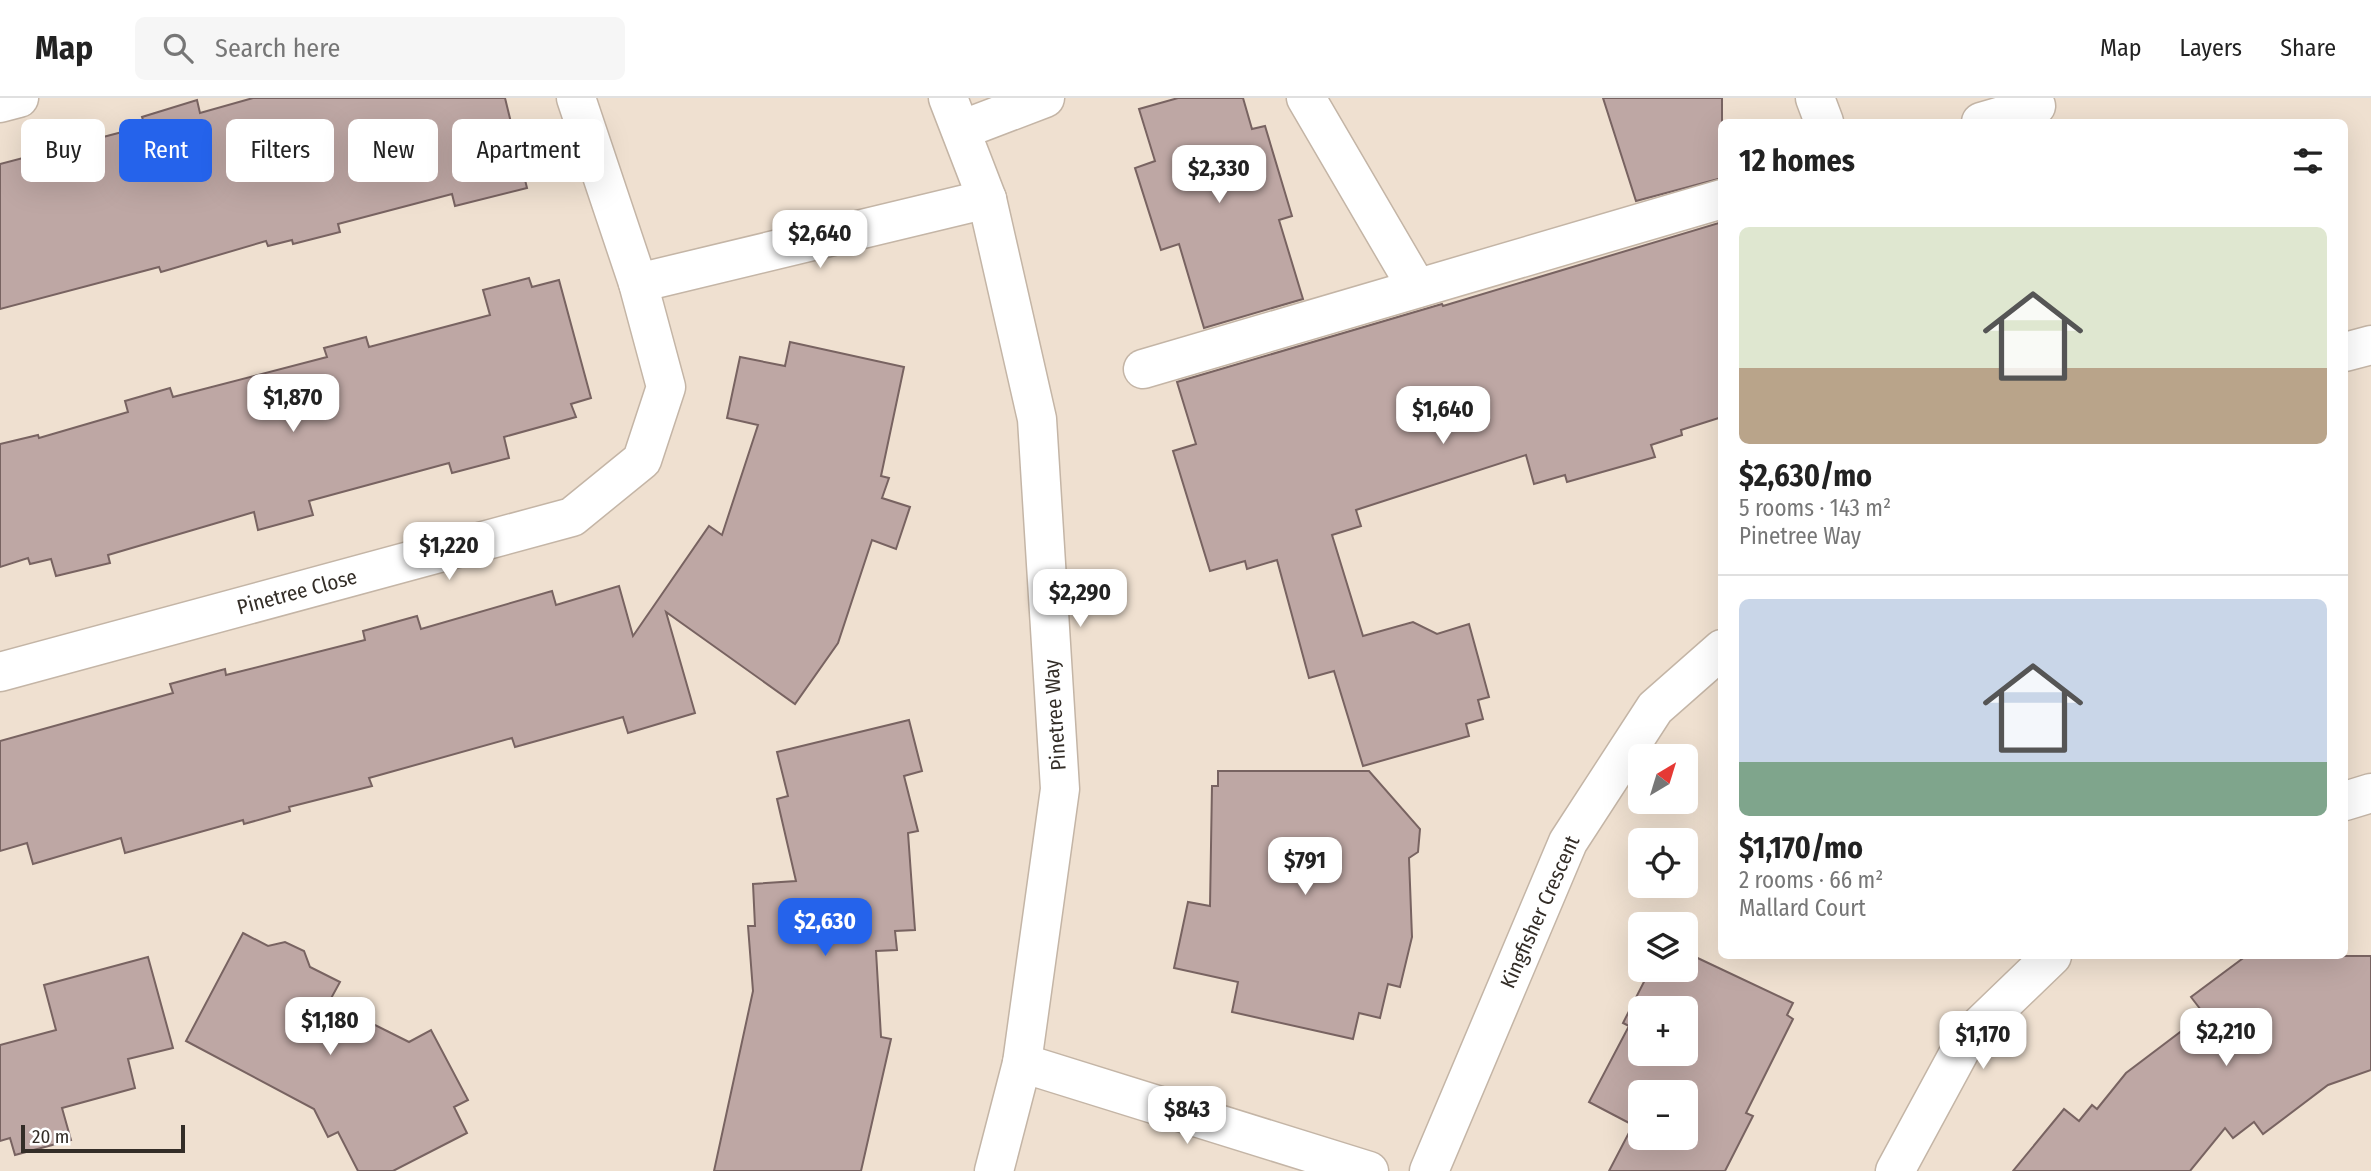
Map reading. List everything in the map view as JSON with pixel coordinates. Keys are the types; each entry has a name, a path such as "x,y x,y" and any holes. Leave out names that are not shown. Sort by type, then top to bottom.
{"street":[{"path":"0,103 19,98"},
{"name":"Pinetree Close","path":"0,672 572,517 642,460 666,387 638,283 576,98"},
{"path":"954,114 1045,98"},
{"path":"1306,98 1417,288"},
{"path":"1815,98 1823,119"},
{"path":"1991,119 2036,106"},
{"name":"Pinetree Way","path":"954,114 987,199 1037,419 1060,789 1022,1063 995,1171"},
{"path":"638,283 987,199"},
{"path":"1143,369 1718,200"},
{"path":"2348,351 2371,345"},
{"name":"Kingfisher Crescent","path":"1429,1171 1568,842 1655,708 1718,653"},
{"path":"2348,799 2371,793"},
{"path":"1895,1171 1967,1038 2049,959"},
{"path":"1022,1063 1369,1171"}],"building":[{"path":"253,98 505,98 510,119 452,119 452,182 526,182 527,188 455,206 452,194 338,224 340,232 293,244 292,240 268,246 266,241 161,272 159,267 0,309 0,164 21,158 21,182 105,182 105,136 119,133 119,182 212,182 212,119 142,117 197,100 200,113"},
{"path":"1178,98 1243,98 1252,129 1265,126 1292,216 1279,220 1303,299 1204,328 1179,244 1161,250 1135,168 1155,161 1139,109"},
{"path":"1603,98 1722,98 1722,119 1718,119 1718,179 1636,201"},
{"path":"1718,223 1718,418 1681,430 1682,435 1651,445 1655,457 1567,482 1565,475 1534,484 1526,455 1356,510 1361,526 1332,535 1363,636 1413,622 1437,634 1469,624 1489,697 1478,700 1483,719 1466,724 1469,736 1363,766 1334,671 1309,678 1277,560 1247,569 1245,561 1210,571 1173,451 1196,444 1177,382 1442,304 1443,306"},
{"path":"529,278 532,287 559,280 591,398 571,404 576,417 504,437 509,458 452,473 449,463 309,501 313,515 258,530 254,512 108,555 110,563 56,576 51,559 30,564 28,558 0,567 0,444 38,435 39,438 128,412 125,401 170,388 173,397 327,357 324,348 366,337 369,347 490,315 483,290"},
{"path":"790,342 904,367 881,476 889,478 882,498 910,507 896,549 872,540 838,643 795,704 666,612 695,713 628,733 623,717 515,747 512,738 369,778 372,786 289,807 290,811 244,824 243,820 125,853 121,838 33,864 27,843 0,851 0,741 173,693 170,684 225,669 226,675 365,640 363,631 417,616 421,629 552,591 556,605 619,586 633,636 709,526 722,535 758,425 727,418 740,357 785,366"},
{"path":"909,720 922,771 904,776 918,831 908,833 915,930 895,931 897,950 876,951 881,1037 891,1039 861,1171 714,1171 753,991 748,926 755,926 753,884 796,881 777,799 788,796 777,752"},
{"path":"1218,771 1369,771 1420,829 1418,852 1409,858 1412,937 1400,987 1388,984 1380,1018 1359,1013 1353,1039 1232,1012 1238,982 1174,968 1188,902 1210,906 1212,786 1218,786"},
{"path":"243,933 268,946 285,942 304,951 310,967 340,982 329,1002 409,1042 431,1030 468,1100 454,1107 467,1133 393,1171 358,1171 338,1132 328,1137 314,1109 186,1041"},
{"path":"2348,956 2371,956 2371,1070 2328,1085 2263,1134 2254,1122 2233,1138 2225,1128 2190,1171 2013,1171 2064,1109 2079,1121 2092,1105 2097,1109 2126,1073 2204,1014 2191,997 2242,959 2348,959"},
{"path":"148,957 173,1048 128,1059 135,1088 62,1108 71,1140 15,1155 10,1138 0,1141 0,1045 56,1030 44,985"},
{"path":"1698,958 1793,1003 1787,1015 1793,1019 1746,1113 1753,1116 1725,1171 1609,1171 1628,1135 1628,1150 1698,1150 1698,1080 1628,1080 1628,1122 1589,1102 1628,1028 1628,1066 1698,1066 1698,996 1637,996 1644,982 1698,982"},
{"path":"1628,1013 1628,1026 1623,1023"}]}
